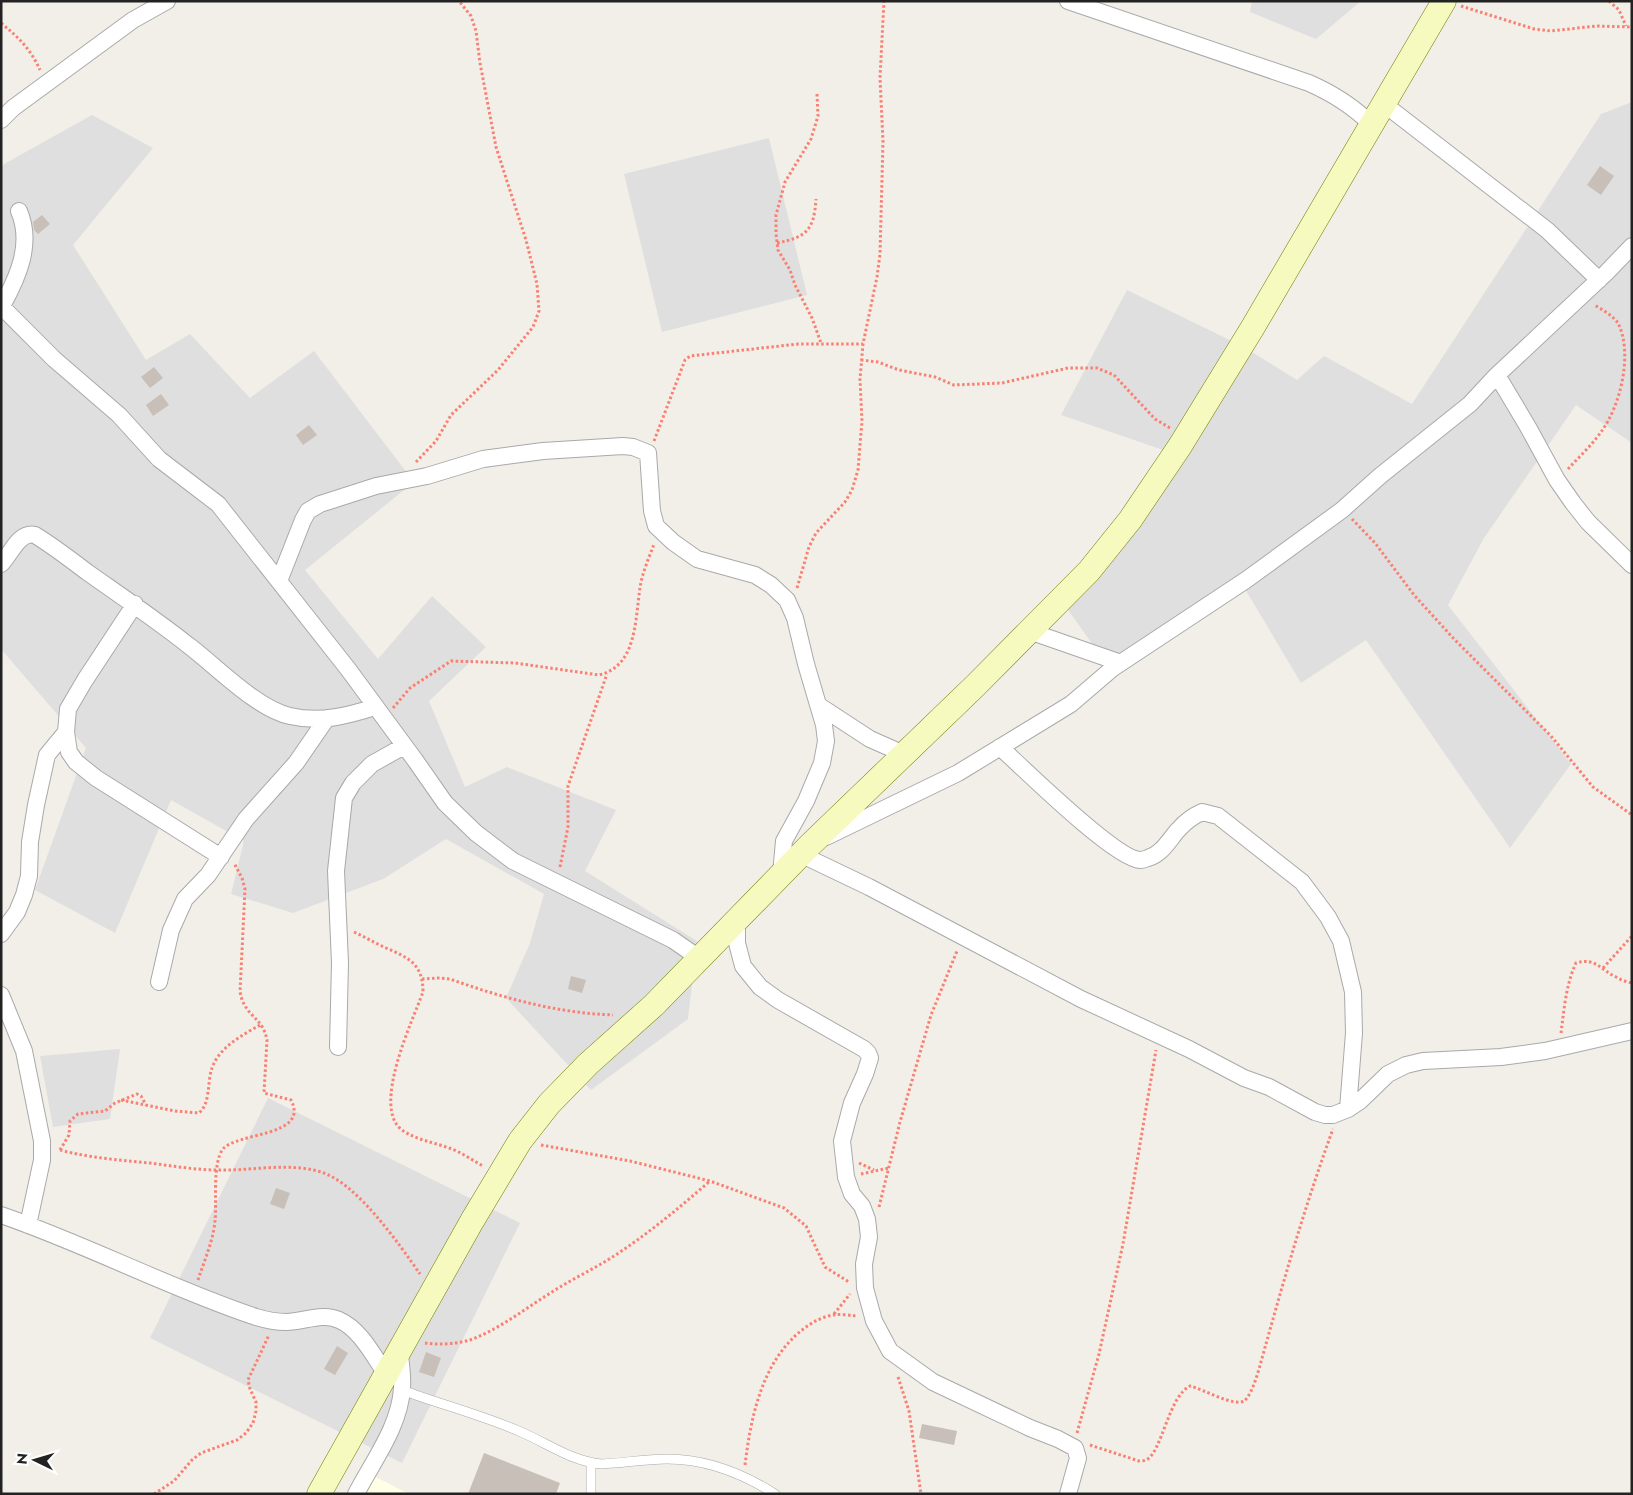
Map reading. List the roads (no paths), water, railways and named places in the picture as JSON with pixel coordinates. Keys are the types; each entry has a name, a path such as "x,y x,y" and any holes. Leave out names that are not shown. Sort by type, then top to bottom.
{"main road":[{"path":"319,1494 394,1382 402,1344 520,1141 549,1104 588,1064 641,1016 805,849 976,685 1090,571 1130,520 1185,437 1258,319 1384,104 1450,3"}],"street":[{"path":"1,120 13,108 132,20 167,1"},
{"path":"1068,1 1310,83 1330,92 1356,109 1372,125"},
{"path":"1384,104 1547,230 1599,280"},
{"path":"1,325 3,306 25,251 26,234 24,222 19,211"},
{"path":"805,849 958,773 1071,704 1122,663 1246,580 1342,510 1380,476 1470,404 1497,375 1599,280 1632,246"},
{"path":"3,306 54,359 120,415 159,459 218,504 348,668 444,803 476,833 513,861 673,940 699,958"},
{"path":"1497,375 1557,480 1588,522 1632,565"},
{"path":"279,581 308,511 320,504 376,486 427,476 483,459 509,454 623,446 633,447 648,453 652,511 656,526 673,542 697,559 755,575 771,585 787,600 795,618 824,725 826,741 822,763 806,801 784,841 781,874"},
{"path":"1,564 24,535 34,534 134,604 242,689 268,707 288,716 315,720 379,712"},
{"path":"134,604 68,709 66,732 69,752 76,762 96,778 224,853"},
{"path":"1029,631 1122,663"},
{"path":"818,705 870,739 904,754"},
{"path":"159,982 171,930 186,900 208,875 246,819 296,763 327,718"},
{"path":"1,934 17,912 29,876 30,842 47,755 66,732"},
{"path":"338,1046 340,963 336,871 344,798 353,783 372,764 404,746"},
{"path":"1000,747 1067,810 1111,845 1130,856 1140,860 1150,858 1161,851 1179,828 1192,816 1202,812 1218,816 1302,882 1328,917 1341,941 1353,992 1354,1033 1344,1110"},
{"path":"805,849 869,886 1081,999 1159,1035 1244,1078 1269,1087 1315,1112 1325,1115 1333,1115 1360,1101 1388,1074 1406,1065 1423,1061 1501,1057 1559,1048 1632,1031"},
{"path":"737,920 737,944 743,966 760,987 778,1000 810,1017 868,1053 870,1061 852,1103 842,1141 846,1177 852,1194 862,1206 867,1219 868,1237 864,1264 865,1288 874,1321 890,1351 933,1382 1002,1416 1071,1443 1075,1448 1078,1458 1068,1494"},
{"path":"1,995 24,1051 42,1141 42,1160 28,1225"},
{"path":"1,1215 87,1247 234,1309 276,1322 322,1317 338,1319 348,1326 361,1338 394,1382 398,1409 390,1430 356,1494"}],"lane":[{"path":"394,1382 440,1404 474,1413 520,1431 591,1464 668,1459 691,1461 720,1467 744,1476 775,1494"},
{"path":"591,1464 591,1494"}]}
